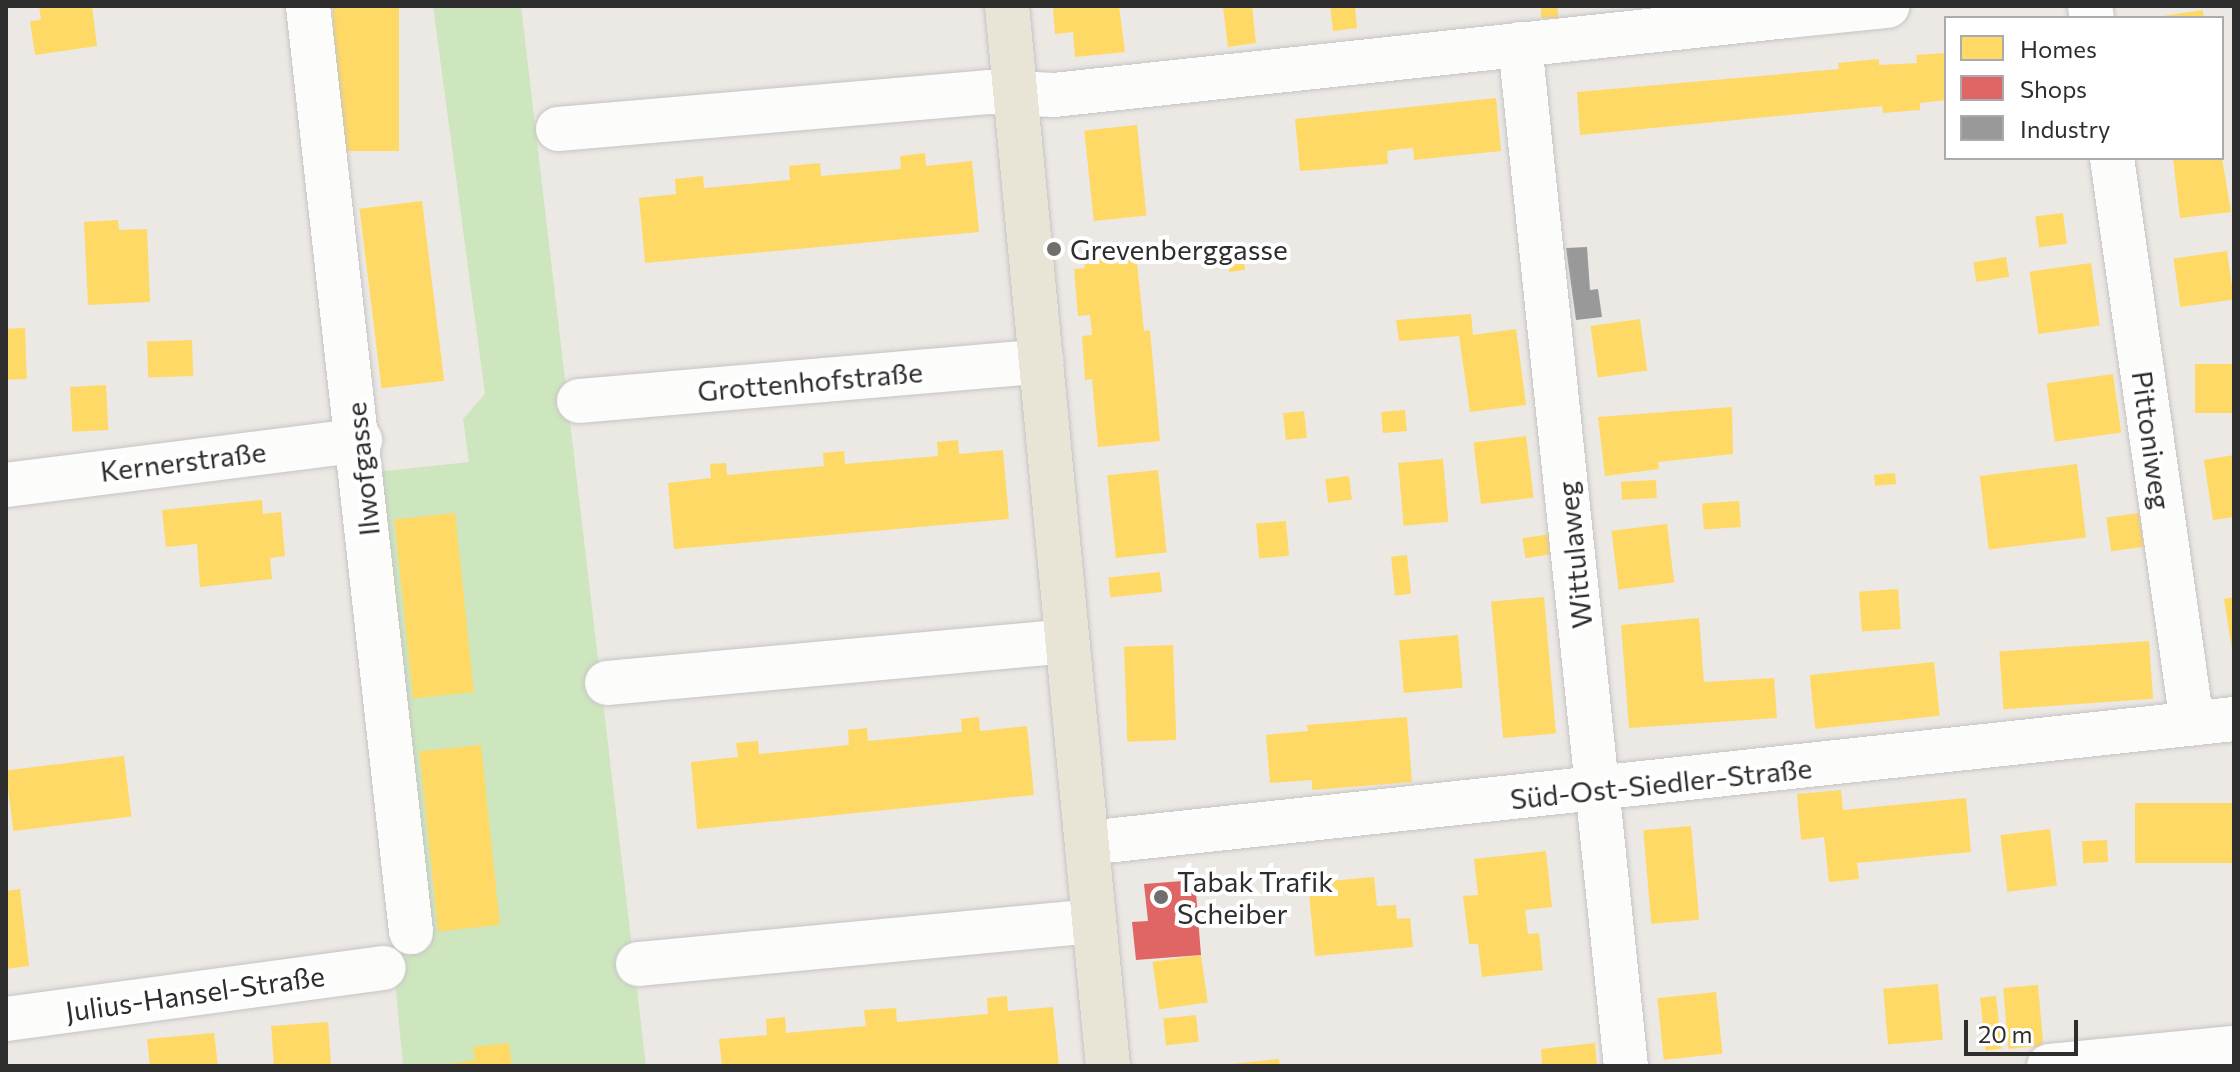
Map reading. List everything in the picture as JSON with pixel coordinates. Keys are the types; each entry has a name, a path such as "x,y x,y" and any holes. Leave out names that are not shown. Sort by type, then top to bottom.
{"main road":[{"path":"1007,6 1108,1066"}],"street":[{"name":"Ilwofgasse","path":"308,6 360,440 411,932"},
{"path":"558,129 990,92 1015,97 1520,44 1786,11 1888,6"},
{"name":"Wittulaweg","path":"1520,44 1626,1066"},
{"name":"Pittoniweg","path":"2112,160 2213,721"},
{"name":"Grottenhofstraße","path":"579,401 1041,361"},
{"name":"Kernerstraße","path":"6,485 360,440"},
{"path":"607,683 1067,641"},
{"name":"Süd-Ost-Siedler-Straße","path":"1087,843 1599,791 2213,721"},
{"path":"638,964 1094,921"},
{"name":"Julius-Hansel-Straße","path":"6,1019 384,968"},
{"path":"2049,1066 2234,1048"}],"green space":[{"path":"433,6 521,6 646,1066 403,1066 348,475 469,462 463,419 485,394"}],"building: Homes":[{"path":"39,6 92,6 97,46 35,55 30,21 41,20"},
{"path":"333,6 399,6 399,151 333,151"},
{"path":"1053,6 1119,6 1125,52 1075,57 1073,32 1055,34"},
{"path":"1252,6 1256,43 1228,47 1223,7"},
{"path":"1330,6 1355,6 1357,28 1333,31"},
{"path":"1541,6 1558,6 1558,18 1541,18"},
{"path":"2203,10 2204,16 2163,16"},
{"path":"1944,53 1944,100 1920,103 1920,110 1883,113 1882,106 1580,135 1577,92 1839,69 1838,63 1879,59 1879,65 1917,63 1916,55"},
{"path":"1496,98 1501,151 1414,160 1413,148 1400,149 1387,151 1388,164 1300,171 1295,119"},
{"path":"1137,125 1147,216 1094,221 1084,131"},
{"path":"925,153 926,166 972,161 979,232 645,263 639,198 676,194 675,179 703,176 704,188 790,180 789,166 820,163 821,176 901,169 900,156"},
{"path":"2173,160 2222,160 2231,212 2180,218"},
{"path":"422,201 444,381 382,388 359,209"},
{"path":"2063,213 2067,244 2039,247 2035,216"},
{"path":"118,220 119,230 147,229 150,302 88,305 84,222"},
{"path":"1135,243 1144,331 1150,330 1160,441 1098,447 1092,379 1085,380 1082,336 1092,335 1090,315 1078,316 1074,269 1085,268 1083,248"},
{"path":"2227,251 2234,300 2180,307 2174,259"},
{"path":"1243,255 1245,270 1229,272 1227,257"},
{"path":"2006,257 2009,277 1977,282 1973,262"},
{"path":"2091,263 2100,325 2038,334 2030,272"},
{"path":"1471,314 1473,335 1516,329 1526,405 1470,412 1459,336 1399,341 1396,320"},
{"path":"1640,319 1647,370 1598,377 1590,326"},
{"path":"25,328 27,379 8,380 6,329"},
{"path":"192,340 193,376 148,378 147,342"},
{"path":"2195,364 2234,364 2234,413 2195,413"},
{"path":"2113,374 2121,432 2055,442 2047,383"},
{"path":"106,385 108,430 72,432 70,387"},
{"path":"1732,407 1733,454 1658,462 1659,469 1605,476 1598,417"},
{"path":"1405,410 1407,431 1383,433 1381,412"},
{"path":"1304,411 1307,438 1286,440 1283,413"},
{"path":"1526,436 1534,498 1481,504 1473,442"},
{"path":"958,440 959,454 1003,450 1009,519 674,549 668,483 711,478 710,464 726,463 727,475 824,466 823,453 844,451 845,464 938,456 937,442"},
{"path":"2234,455 2234,517 2213,520 2204,460"},
{"path":"1443,459 1448,522 1404,526 1398,463"},
{"path":"2077,464 2086,537 1989,549 1980,476"},
{"path":"1158,470 1167,553 1116,558 1107,475"},
{"path":"1895,473 1896,484 1875,486 1874,475"},
{"path":"1349,476 1352,500 1328,503 1325,479"},
{"path":"1656,480 1657,498 1622,500 1621,482"},
{"path":"262,500 263,514 281,512 285,556 270,558 272,579 200,587 197,544 166,547 162,510"},
{"path":"1739,501 1741,527 1704,530 1702,504"},
{"path":"455,513 474,692 413,698 394,519"},
{"path":"2139,513 2144,547 2111,551 2106,518"},
{"path":"1286,521 1289,556 1259,558 1256,524"},
{"path":"1667,524 1674,583 1619,589 1611,531"},
{"path":"1550,534 1553,554 1525,558 1522,538"},
{"path":"1407,555 1411,594 1395,595 1391,557"},
{"path":"1160,572 1162,592 1110,597 1108,577"},
{"path":"1898,589 1901,629 1862,632 1859,592"},
{"path":"1544,597 1556,733 1503,738 1491,602"},
{"path":"2234,597 2234,649 2232,649 2224,599"},
{"path":"1699,618 1704,682 1774,678 1777,718 1629,728 1621,625"},
{"path":"1458,635 1463,688 1404,693 1399,640"},
{"path":"2149,641 2153,699 2003,709 1999,651"},
{"path":"1173,645 1176,740 1127,742 1124,647"},
{"path":"1934,662 1940,716 1815,729 1810,675"},
{"path":"979,717 980,731 1027,726 1034,795 697,829 691,762 738,757 736,743 758,741 759,754 849,745 848,730 867,728 868,741 962,732 961,719"},
{"path":"1407,717 1412,782 1312,790 1312,780 1270,783 1266,735 1308,731 1307,725"},
{"path":"481,745 500,925 438,931 419,751"},
{"path":"124,756 131,817 13,831 6,770"},
{"path":"1841,790 1843,810 1966,798 1971,852 1857,863 1859,879 1829,882 1824,837 1801,840 1797,794"},
{"path":"2135,803 2234,803 2234,863 2135,863"},
{"path":"1691,826 1699,920 1651,924 1643,830"},
{"path":"2050,829 2057,886 2007,892 2000,835"},
{"path":"2107,840 2108,862 2083,863 2082,841"},
{"path":"1546,851 1552,907 1525,910 1528,934 1539,933 1543,970 1482,977 1478,944 1469,944 1463,896 1478,895 1474,859"},
{"path":"1374,877 1377,906 1396,905 1397,919 1410,918 1413,947 1315,956 1308,883"},
{"path":"20,889 29,966 6,969 6,891"},
{"path":"1201,955 1208,1003 1159,1009 1152,962"},
{"path":"1938,984 1943,1040 1888,1045 1883,989"},
{"path":"2038,985 2043,1046 2008,1049 2003,988"},
{"path":"1716,992 1722,1054 1664,1060 1657,998"},
{"path":"1007,996 1008,1011 1053,1007 1059,1066 722,1066 719,1039 767,1035 766,1019 785,1017 786,1033 866,1026 864,1010 896,1008 897,1022 988,1014 987,998"},
{"path":"1996,996 2002,1049 1986,1050 1980,998"},
{"path":"1196,1015 1199,1042 1166,1045 1163,1018"},
{"path":"328,1022 331,1066 274,1066 271,1026"},
{"path":"214,1033 218,1066 150,1066 147,1039"},
{"path":"509,1043 512,1066 437,1066 475,1060 473,1047"},
{"path":"1595,1043 1597,1066 1542,1066 1541,1049"},
{"path":"1279,1059 1280,1066 1232,1064"}],"building: Shops":[{"path":"1195,880 1201,955 1136,960 1132,922 1148,921 1144,884"}],"building: Industry":[{"path":"1587,247 1590,290 1598,289 1602,317 1576,320 1566,248"}],"place":[{"name":"Grevenberggasse","path":"1054,249"},
{"name":"Tabak Trafik Scheiber","path":"1161,897"}]}
